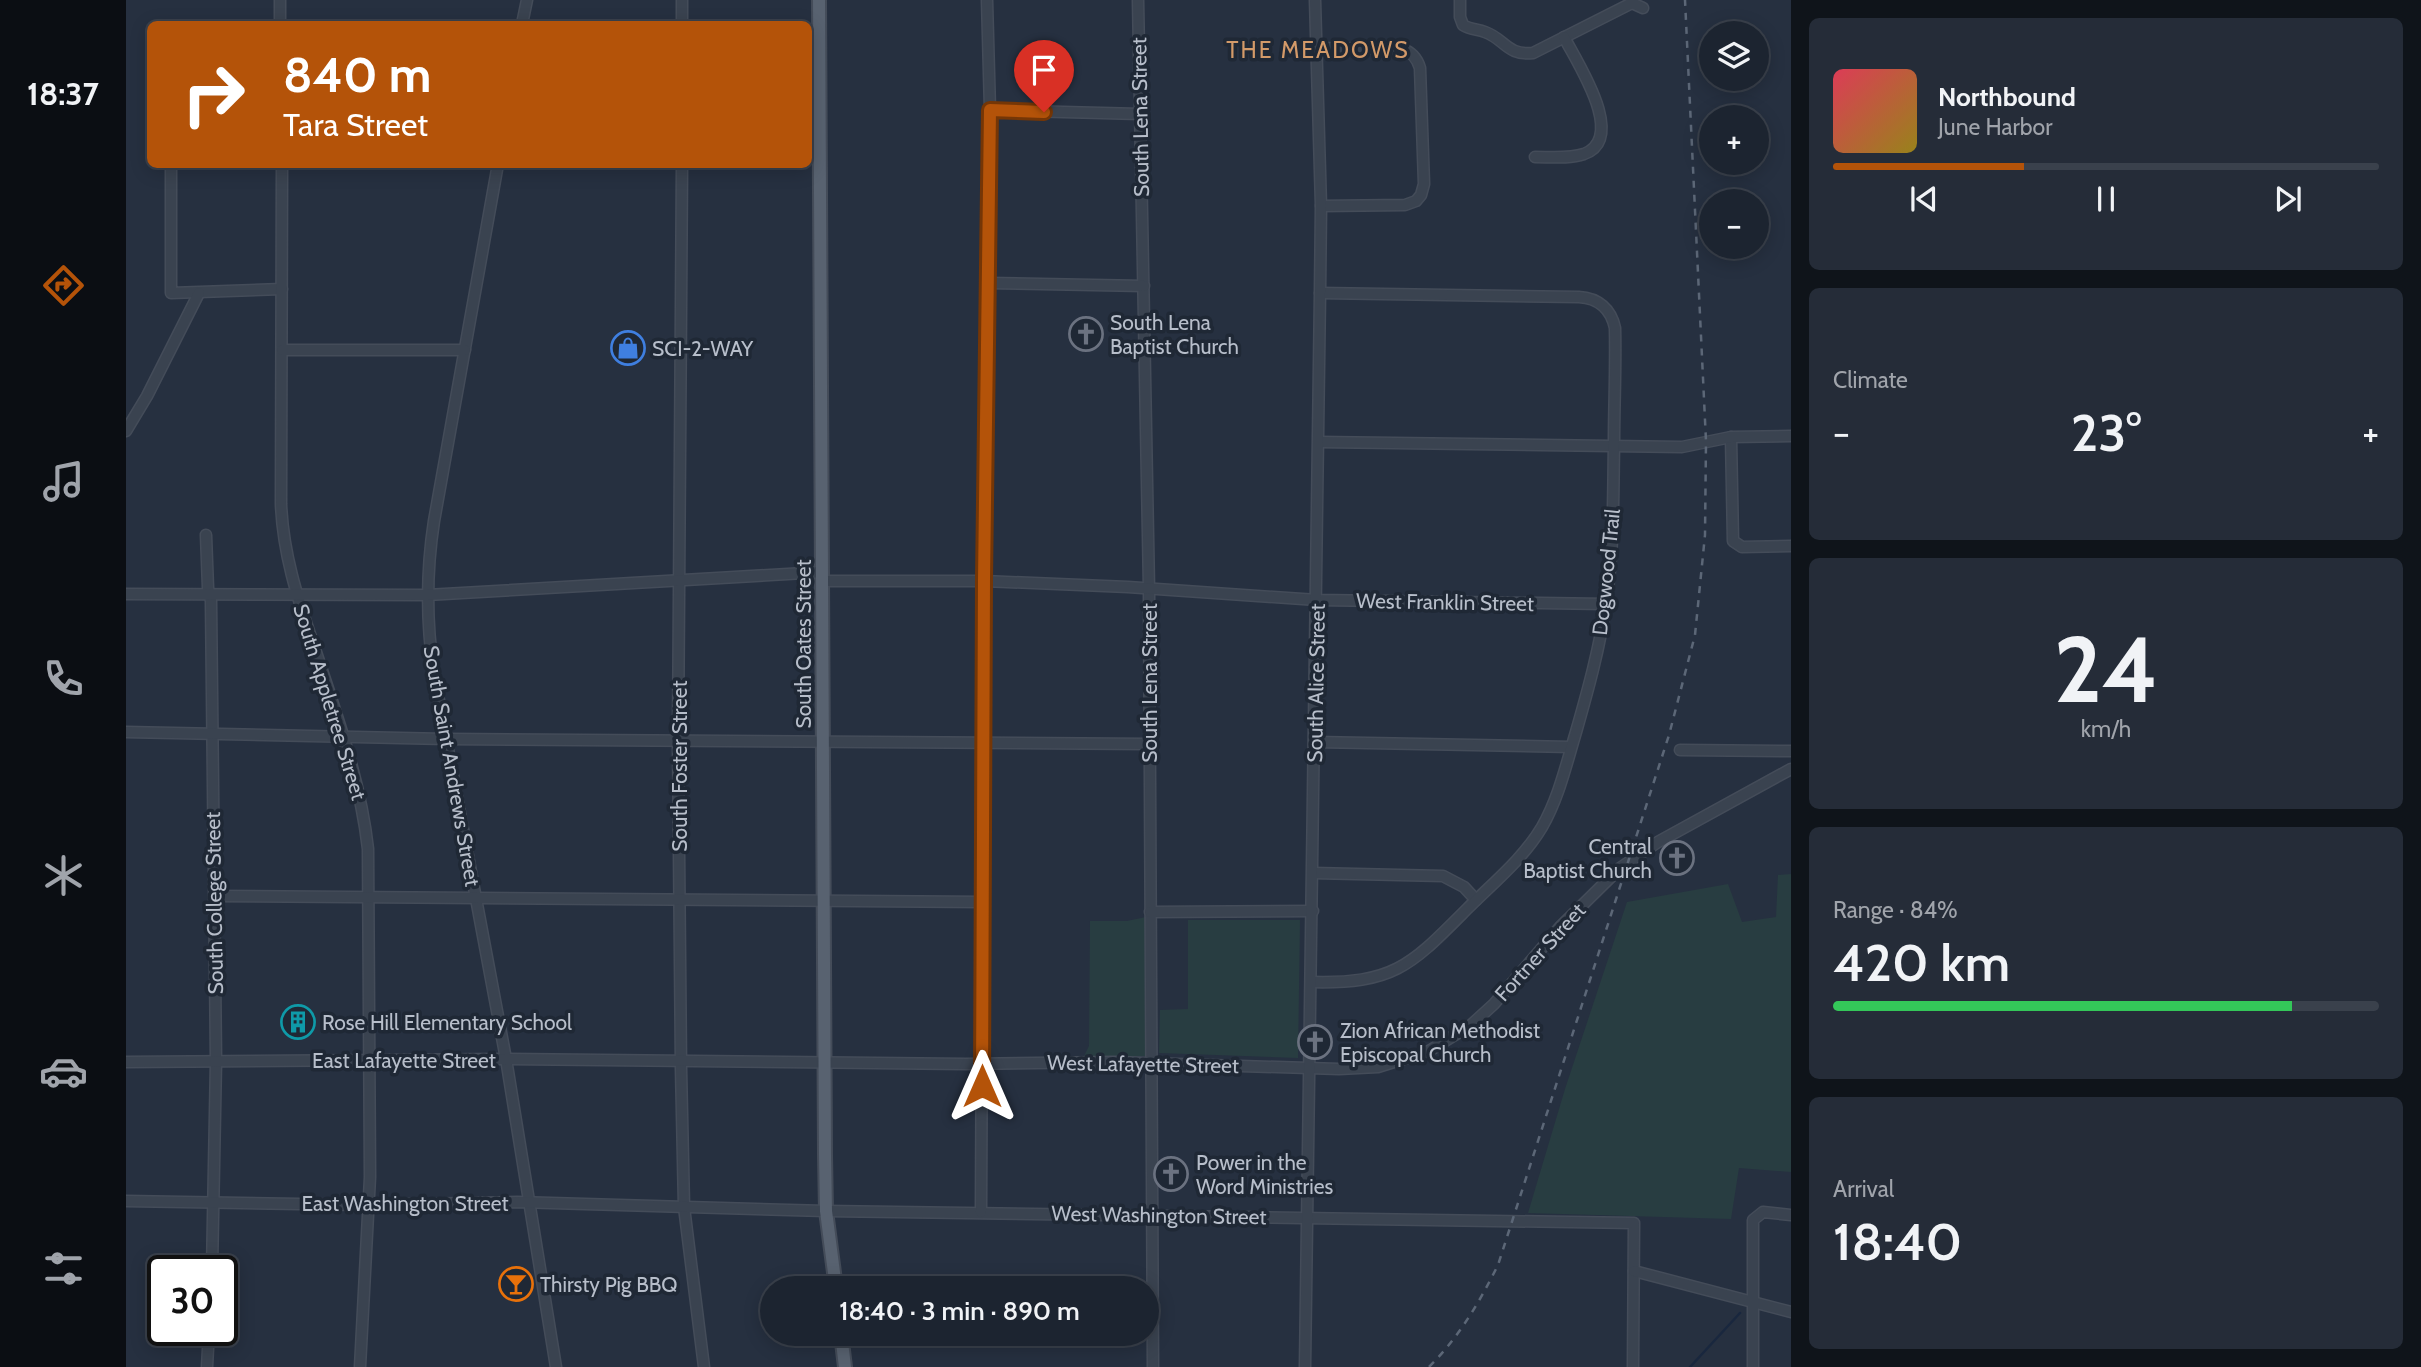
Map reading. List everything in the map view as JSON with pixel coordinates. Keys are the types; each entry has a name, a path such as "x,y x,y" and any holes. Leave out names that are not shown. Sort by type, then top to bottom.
{"main road":[{"name":"South Oates Street","path":"819,0 824,1064 826,1210 834,1276"},
{"path":"842,1346 845,1367"}],"street":[{"path":"280,0 280,21"},
{"path":"523,21 527,0"},
{"path":"682,0 682,21"},
{"path":"981,1212 984,580 990,110 987,0"},
{"name":"South Lena Street","path":"1138,0 1149,589 1153,1367"},
{"name":"South Alice Street","path":"1305,1367 1321,293 1315,0"},
{"path":"1460,0 1463,25 1490,35 1512,51 1533,52 1632,3 1643,8"},
{"path":"1535,157 1583,154 1595,145 1601,131 1601,112 1564,37"},
{"path":"1316,48 1398,48 1410,52 1416,59 1420,68 1424,184 1419,198 1409,205 1321,206"},
{"path":"990,110 1140,114"},
{"path":"171,168 171,293 282,289"},
{"name":"South Appletree Street","path":"282,168 282,522 287,560 296,594 343,736 365,820 370,898 370,1204 360,1367"},
{"name":"South Saint Andrews Street","path":"497,168 434,521 427,595 429,640 506,1059 556,1367"},
{"name":"South Foster Street","path":"682,168 678,739 681,1062 684,1207 704,1367"},
{"path":"988,283 1143,286"},
{"path":"126,431 148,396 199,293"},
{"name":"Dogwood Trail","path":"1312,982 1368,980 1402,967 1427,949 1511,866 1540,830 1551,810 1596,659 1606,604 1613,536 1615,328 1609,312 1596,301 1579,297 1321,293"},
{"path":"282,349 465,350"},
{"path":"1319,442 1687,447 1731,437 1791,436"},
{"path":"1731,437 1732,538 1742,547 1791,546"},
{"name":"South College Street","path":"206,536 212,734 216,1061 213,1255"},
{"name":"West Franklin Street","path":"126,594 427,595 679,580 822,576 984,580 1317,600 1606,604"},
{"path":"126,732 446,739 1149,744"},
{"path":"1315,742 1571,747"},
{"path":"1680,750 1791,751"},
{"name":"Fortner Street","path":"1311,1068 1360,1069 1396,1063 1429,1051 1459,1034 1483,1015 1560,927 1620,868 1658,842 1791,768"},
{"path":"1313,873 1443,876 1464,887 1476,900"},
{"path":"214,896 983,902"},
{"path":"1150,912 1313,911"},
{"name":"East Lafayette Street","path":"126,1062 506,1059 681,1062"},
{"name":"West Lafayette Street","path":"681,1062 1151,1062 1311,1068"},
{"name":"East Washington Street","path":"126,1201 370,1204 517,1202 529,1205 684,1207"},
{"name":"West Washington Street","path":"684,1207 1634,1223 1634,1271"},
{"path":"1753,1367 1753,1220 1763,1212 1791,1215"},
{"path":"1633,1367 1634,1271 1791,1312"},
{"path":"207,1367 208,1346"}],"green space":[{"path":"1791,874 1791,1172 1739,1168 1731,1219 1528,1213 1565,1089 1627,902 1728,884 1742,922 1776,917 1778,875"},
{"path":"1146,917 1146,1056 1083,1058 1089,1046 1090,921 1127,921"},
{"path":"1188,920 1300,920 1298,1058 1159,1053 1160,1010 1188,1009"}],"waterway":[{"path":"1690,1367 1740,1313"}],"railway":[{"path":"1429,1367 1468,1319 1498,1265 1669,735 1695,635 1705,535 1706,441 1685,0"}],"place":[{"name":"South Lena Baptist Church","path":"1086,334"},
{"name":"SCI-2-WAY","path":"628,348"},
{"name":"Central Baptist Church","path":"1677,858"},
{"name":"Rose Hill Elementary School","path":"298,1022"},
{"name":"Zion African Methodist Episcopal Church","path":"1315,1042"},
{"name":"Power in the Word Ministries","path":"1171,1174"},
{"name":"Thirsty Pig BBQ","path":"516,1284"}],"district":[{"name":"THE MEADOWS","path":"1318,50"}],"route":[{"path":"982,1086 984,580 990,110 1044,112"}]}
